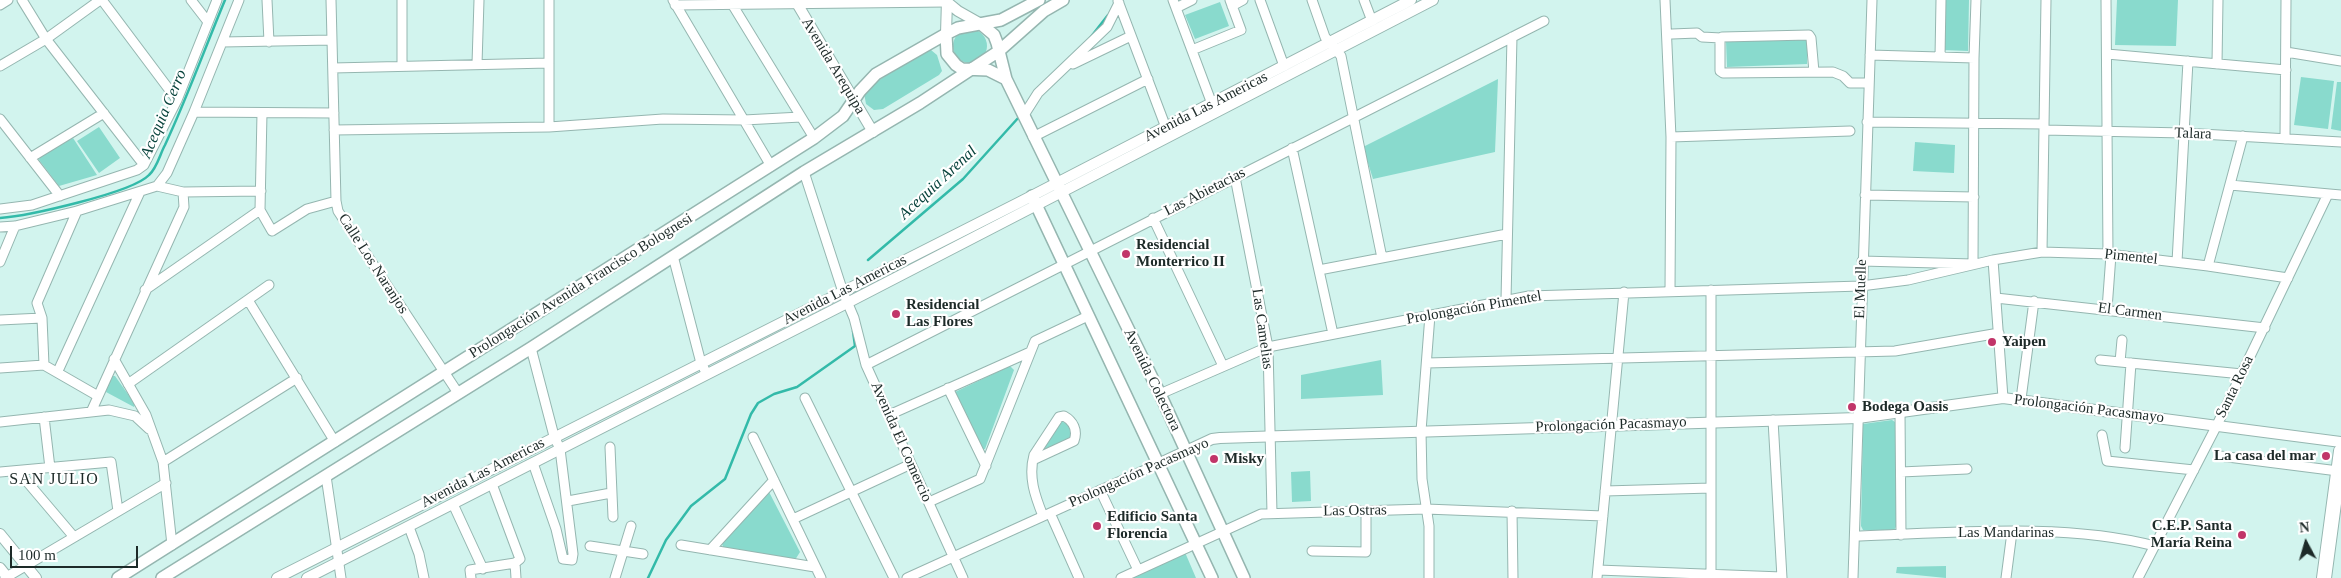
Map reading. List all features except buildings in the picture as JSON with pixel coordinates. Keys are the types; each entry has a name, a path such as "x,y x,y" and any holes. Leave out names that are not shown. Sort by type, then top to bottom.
{"main road":[{"name":"Prolongación Avenida Francisco Bolognesi","path":"118,578 814,138 838,121 868,81 876,74 958,28 1000,20 1039,0"},
{"name":"Prolongación Avenida Francisco Bolognesi","path":"162,578 531,348 804,172 873,132 970,70 999,51 1044,11 1063,0"},
{"path":"981,24 994,35 999,51"},
{"path":"946,34 945,47 950,60 962,69 988,70 1006,79"},
{"name":"Avenida Colectora","path":"999,51 1006,79 1160,394 1244,578"},
{"name":"Avenida Colectora","path":"1034,201 1212,578"},
{"path":"2324,578 2341,451"}],"street":[{"path":"0,5 8,0"},
{"path":"22,0 46,39 144,165"},
{"path":"0,66 46,39 101,0 177,100"},
{"path":"191,0 208,22"},
{"path":"0,209 17,208 60,196 137,170 144,165 177,100 217,0"},
{"path":"0,227 16,226 77,211 156,186 167,173 239,0"},
{"path":"267,0 268,42"},
{"name":"Calle Los Naranjos","path":"332,0 336,201 338,212 458,393"},
{"path":"402,0 402,66"},
{"path":"477,64 479,0"},
{"path":"548,127 549,0"},
{"path":"1192,0 1175,4 1212,104"},
{"path":"1192,50 1241,30 1231,3 1243,0"},
{"path":"1260,0 1284,66"},
{"path":"1312,0 1325,37 1341,56 1382,258"},
{"path":"1364,0 1372,21"},
{"name":"Avenida Las Americas","path":"307,578 849,302 1058,188 1333,46 1372,21 1411,0"},
{"name":"Avenida Las Americas","path":"1168,132 1212,104 1284,66 1434,0"},
{"path":"1665,0 1671,137 1670,291"},
{"name":"El Muelle","path":"1854,578 1861,286 1872,0"},
{"path":"1940,57 1941,0"},
{"path":"1973,264 1976,0"},
{"path":"2042,252 2046,0"},
{"path":"2106,0 2110,254 2107,310"},
{"path":"2217,64 2218,0"},
{"path":"2285,139 2286,0"},
{"path":"674,2 732,4 796,1 947,1 963,14 981,24"},
{"name":"Avenida Arequipa","path":"796,1 853,101 873,132"},
{"path":"946,34 947,1"},
{"path":"674,2 771,166"},
{"path":"1118,2 1168,132"},
{"path":"1024,115 1038,94 1107,27 1118,2"},
{"path":"732,4 814,138"},
{"name":"Las Abietacias","path":"866,364 1544,21"},
{"path":"1672,34 1697,34 1702,37 1721,38 1809,35 1811,38 1814,72"},
{"path":"1064,68 1131,36"},
{"path":"1506,300 1512,37"},
{"path":"1721,38 1720,71 1722,73 1833,72 1843,76 1850,83 1869,83"},
{"path":"222,42 332,40"},
{"path":"2286,52 2341,61"},
{"path":"2107,54 2286,70"},
{"path":"1870,55 1974,58"},
{"path":"2177,262 2188,61"},
{"path":"333,68 549,63"},
{"path":"1033,137 1148,79"},
{"path":"194,112 334,113"},
{"path":"262,112 262,191 260,210 272,231 307,208 336,201"},
{"path":"30,158 104,113"},
{"path":"334,130 548,127 663,119 744,120 801,117"},
{"path":"0,119 60,196"},
{"name":"Talara","path":"1867,122 1974,124 2341,142"},
{"path":"1671,137 1850,131"},
{"path":"2208,266 2243,136"},
{"path":"1292,148 1333,334"},
{"path":"804,172 843,292 849,302"},
{"name":"Las Camelias","path":"1235,177 1268,347 1272,513"},
{"path":"2230,185 2341,195"},
{"path":"156,186 183,192 262,191"},
{"path":"58,371 140,192"},
{"path":"91,412 184,207 183,192"},
{"name":"Santa Rosa","path":"2138,578 2265,328 2328,194"},
{"path":"1865,195 1974,197"},
{"name":"Avenida Las Americas","path":"277,578 554,436 843,292 1034,201"},
{"path":"145,290 260,210"},
{"path":"44,365 42,318 37,303 77,211"},
{"path":"1154,218 1223,366"},
{"path":"0,262 16,226"},
{"path":"1319,270 1508,234"},
{"name":"Pimentel","path":"1861,286 1908,280 1973,264 2042,252 2110,254 2288,278"},
{"path":"673,256 701,363 707,374"},
{"path":"1993,260 2003,398"},
{"name":"Pimentel","path":"1862,261 1973,264"},
{"path":"128,384 269,285"},
{"name":"Prolongación Pimentel","path":"1160,394 1268,347 1506,300 1547,295 1861,286"},
{"path":"1711,290 1711,574"},
{"path":"1624,292 1598,574 1711,574 1782,578 1774,420"},
{"name":"El Carmen","path":"1996,298 2265,328"},
{"path":"248,300 335,442"},
{"path":"2021,399 2034,301"},
{"name":"Avenida El Comercio","path":"849,302 866,364 963,578"},
{"path":"929,502 980,479 1035,340 1088,316"},
{"path":"1429,578 1429,526 1422,479 1421,431 1430,316"},
{"path":"0,320 42,318"},
{"path":"1426,363 1860,352 1895,350 1998,333"},
{"path":"2120,362 2122,340"},
{"path":"531,348 554,436 560,449 574,559 566,561 563,559 556,529 533,463"},
{"path":"889,415 1030,352"},
{"path":"114,359 155,436 164,462 172,545"},
{"path":"2100,360 2242,374"},
{"path":"2125,448 2131,363"},
{"path":"0,368 44,365 58,371 98,396"},
{"path":"164,462 297,378"},
{"path":"948,388 986,466"},
{"path":"805,398 894,578"},
{"name":"Prolongación Pacasmayo","path":"907,578 1212,439 1270,435 1858,418 2003,398 2341,442"},
{"path":"0,422 109,410 127,413 142,421 155,436"},
{"path":"1900,412 1902,535"},
{"path":"1033,460 1074,440 1076,432 1071,420 1064,416 1059,418 1039,446 1033,460 1034,494 1047,514 1079,578"},
{"path":"44,417 50,468"},
{"path":"2102,434 2107,461 2194,470"},
{"path":"753,437 821,578"},
{"path":"610,447 611,493 614,517"},
{"path":"2220,456 2338,471"},
{"path":"0,472 111,462 118,511"},
{"path":"793,519 911,464"},
{"path":"1901,472 1967,469"},
{"path":"18,471 74,538"},
{"path":"326,476 341,578"},
{"path":"710,550 774,480"},
{"path":"0,568 7,578 166,483"},
{"path":"470,578 470,570 515,563 520,559 492,484"},
{"path":"1605,492 1711,488"},
{"path":"1100,490 1138,570"},
{"path":"568,501 611,493"},
{"path":"454,504 483,569"},
{"name":"Las Ostras","path":"1121,578 1253,516 1272,513 1426,509 1603,516"},
{"path":"1312,551 1366,552 1366,510"},
{"path":"1512,511 1513,578"},
{"path":"409,526 419,554 424,578"},
{"path":"615,578 631,526"},
{"path":"2006,578 2012,532"},
{"name":"Las Mandarinas","path":"1856,536 2012,532 2095,534 2155,546"},
{"path":"0,534 36,578"},
{"path":"680,544 815,566"},
{"path":"590,546 643,554"},
{"path":"515,563 516,578"}],"green space":[{"path":"1945,0 1969,0 1968,51 1944,50"},
{"path":"2117,0 2178,0 2176,46 2115,45"},
{"path":"1220,2 1229,26 1195,39 1185,15"},
{"path":"970,29 982,34 987,46 982,58 970,63 958,58 953,46 958,34"},
{"path":"1807,39 1807,64 1727,67 1726,41"},
{"path":"926,50 931,50 937,55 942,71 939,75 883,109 874,110 866,104 864,93 868,87"},
{"path":"2301,77 2334,81 2328,129 2294,125"},
{"path":"1498,79 1495,152 1373,179 1363,147"},
{"path":"2337,82 2341,82 2341,131 2331,129"},
{"path":"99,127 120,158 99,173 77,141"},
{"path":"73,138 97,175 59,186 39,160 40,156"},
{"path":"1915,142 1955,145 1954,173 1913,171"},
{"path":"1381,360 1383,395 1301,399 1301,375"},
{"path":"1010,366 1014,370 985,449 983,449 955,392"},
{"path":"110,376 115,376 135,404 134,407 106,392"},
{"path":"1892,420 1895,422 1897,525 1894,530 1863,530 1861,526 1863,424"},
{"path":"1060,421 1069,424 1074,439 1042,454 1039,450"},
{"path":"1310,471 1311,501 1292,502 1291,472"},
{"path":"768,490 800,552 795,560 723,547 722,543"},
{"path":"1184,550 1196,578 1126,578"},
{"path":"1946,566 1946,578 1896,573 1897,567"}],"waterway":[{"name":"Acequia Cerro","path":"0,218 32,213 102,196 139,182 149,175 156,165 173,127 225,0"},
{"name":"Acequia Arenal","path":"1090,38 1108,15"},
{"name":"Acequia Arenal","path":"868,260 963,179 1019,117"},
{"name":"Acequia Arenal","path":"648,578 666,540 691,506 725,479 751,414 758,403 774,394 797,387 855,346 853,331"}],"place":[{"name":"Residencial Monterrico II","path":"1126,254"},
{"name":"Residencial Las Flores","path":"896,314"},
{"name":"Yaipen","path":"1992,342"},
{"name":"Bodega Oasis","path":"1852,407"},
{"name":"La casa del mar","path":"2326,456"},
{"name":"Misky","path":"1214,459"},
{"name":"Edificio Santa Florencia","path":"1097,526"},
{"name":"C.E.P. Santa María Reina","path":"2242,535"}],"district":[{"name":"SAN JULIO","path":"54,480"}]}
